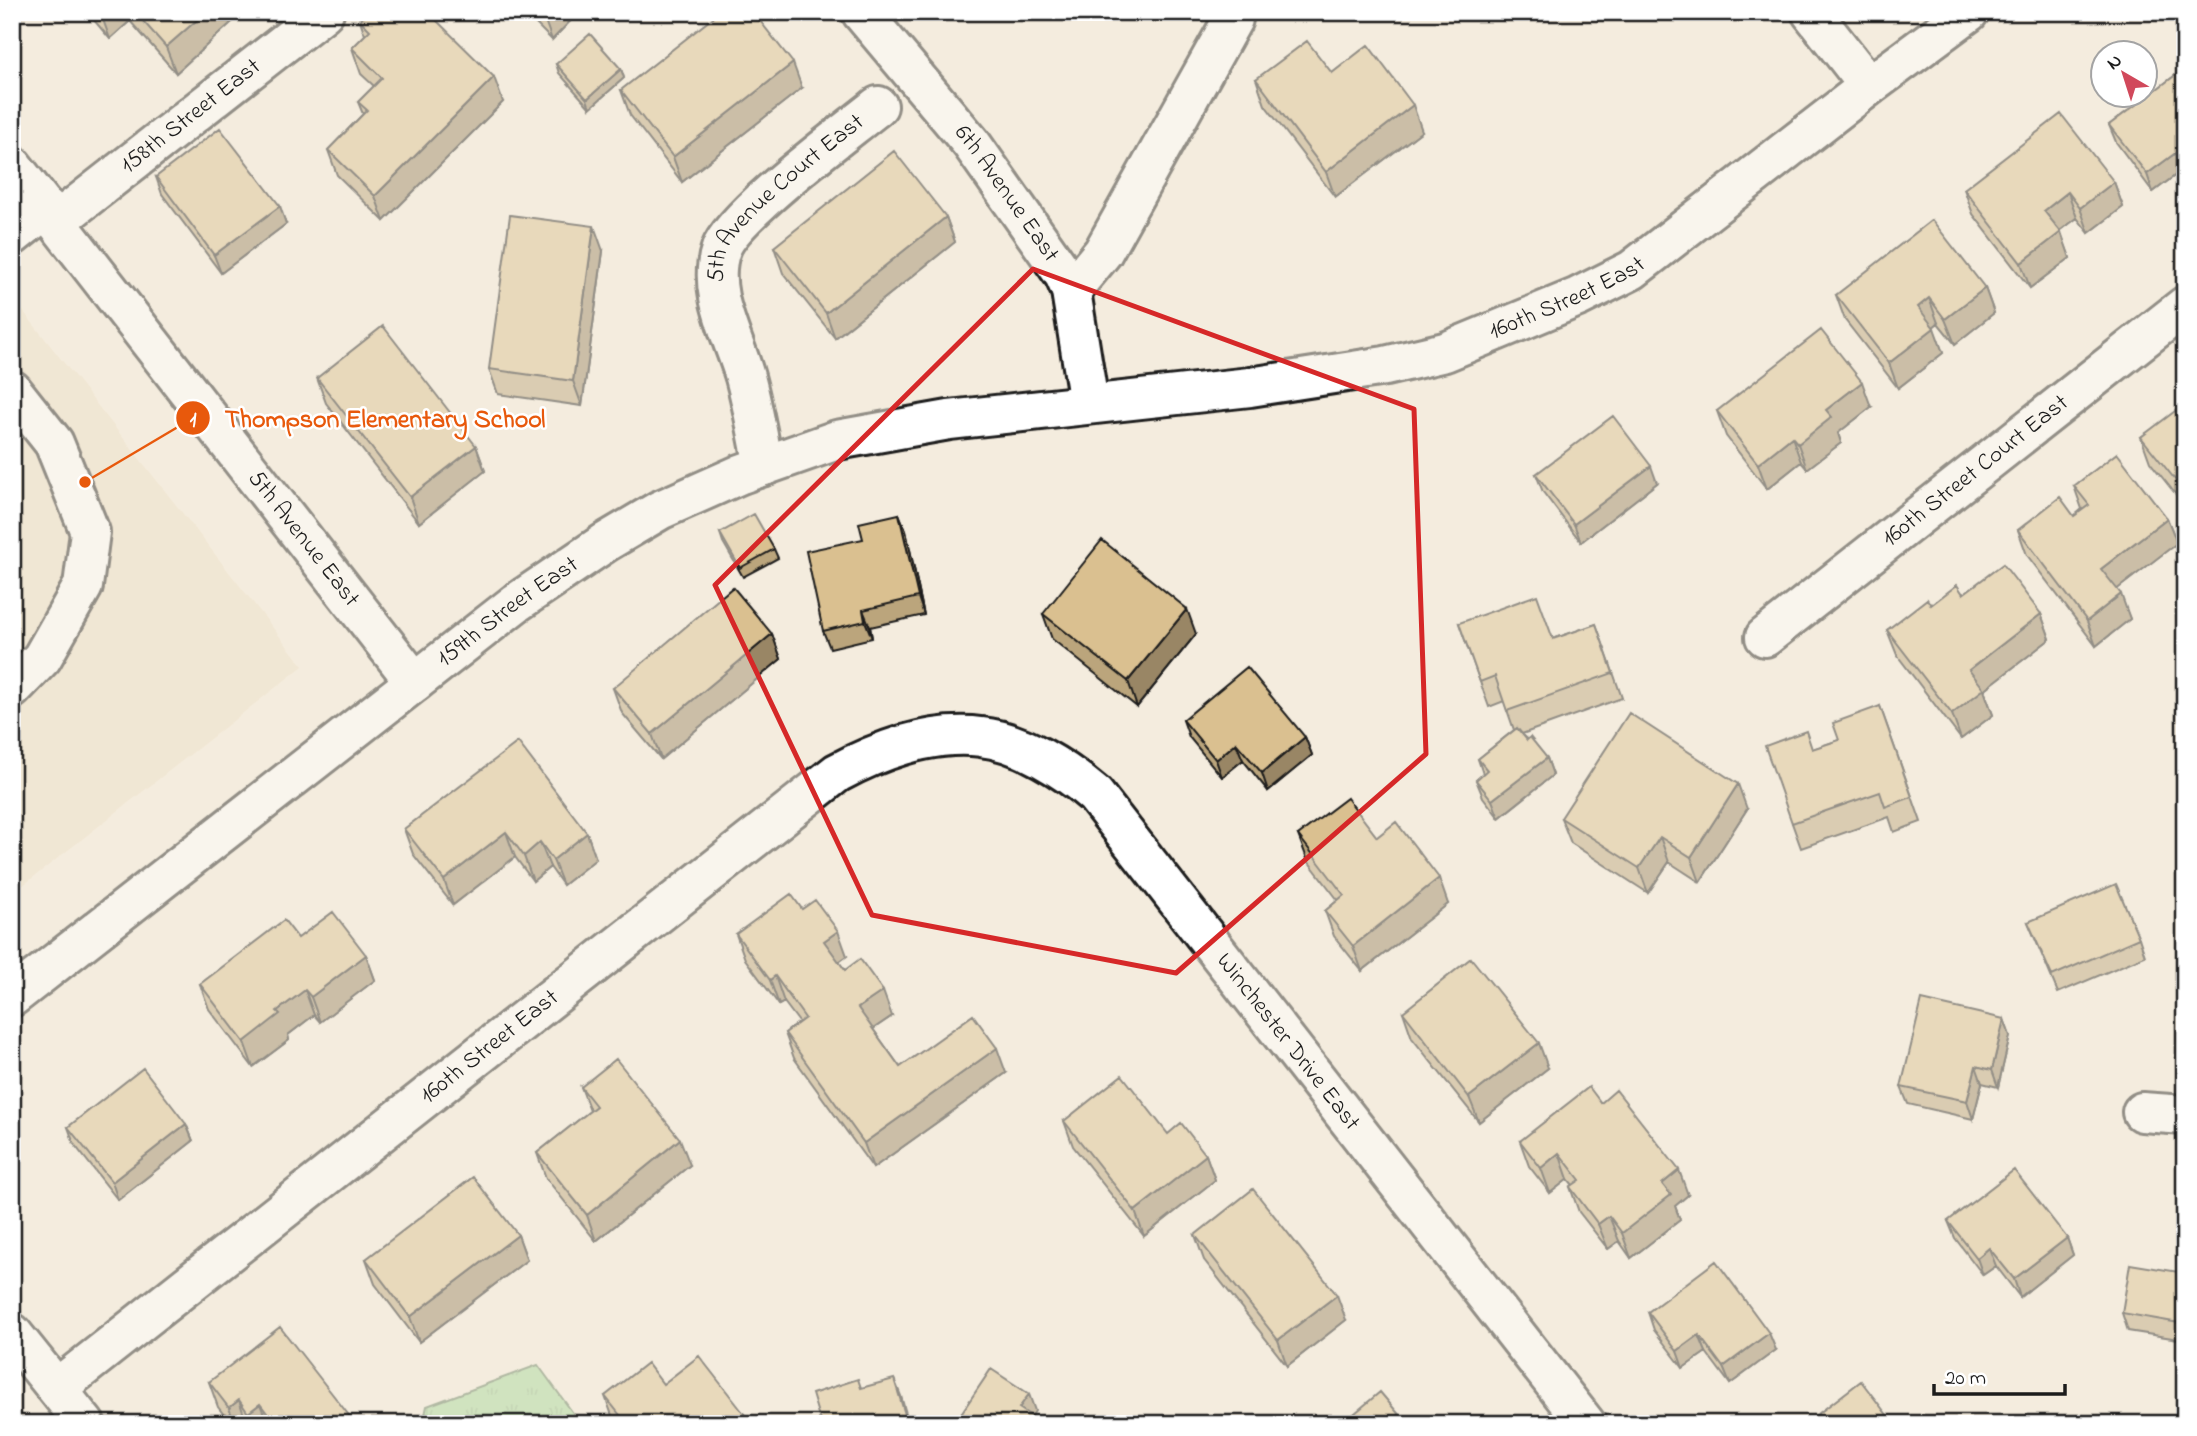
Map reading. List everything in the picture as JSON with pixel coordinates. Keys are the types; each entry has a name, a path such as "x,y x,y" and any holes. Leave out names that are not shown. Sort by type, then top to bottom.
{"street":[{"name":"158th Street East","path":"12,236 52,215 324,12"},
{"name":"6th Avenue East","path":"861,12 971,143 1064,275 1071,291 1089,404"},
{"path":"1811,12 1869,86"},
{"name":"160th Street East","path":"1089,404 1250,387 1385,366 1445,352 1578,297 1632,270 1969,12"},
{"path":"1071,291 1103,252 1233,19"},
{"name":"5th Avenue Court East","path":"764,466 746,379 717,292 721,248 733,230 777,189 878,106"},
{"name":"5th Avenue East","path":"12,165 415,682"},
{"name":"160th Street Court East","path":"1765,637 2185,306"},
{"path":"12,390 54,443 90,532 83,586 42,658 12,689"},
{"name":"159th Street East","path":"12,997 516,603 606,542 660,510 741,474 836,440 948,420 1089,404"},
{"name":"160th Street East","path":"57,1388 837,773 892,748 941,737"},
{"name":"Winchester Drive East","path":"941,737 981,737 1009,744 1068,772 1095,795 1586,1424"},
{"path":"2142,1112 2185,1115"},
{"path":"12,1333 85,1424"}],"highlighted area":[{"path":"1033,269 1414,409 1426,754 1176,973 872,915 715,585"}],"shaded area":[{"path":"12,297 303,666 12,894"}],"green space":[{"path":"538,1365 581,1424 423,1424 427,1406"}],"building":[{"path":"135,12 206,12 166,47"},
{"path":"368,12 428,12 494,77 375,196 328,150 367,110 358,102 382,78 352,48 370,30 360,20"},
{"path":"720,12 753,12 793,63 673,157 621,90"},
{"path":"590,34 621,69 587,99 556,64"},
{"path":"1307,41 1332,73 1368,45 1413,105 1326,172 1256,79"},
{"path":"2185,68 2185,146 2147,174 2109,125 2132,108 2158,108 2158,88"},
{"path":"2061,114 2114,182 2080,208 2068,192 2044,211 2061,232 2021,263 1964,189"},
{"path":"220,128 280,206 214,255 156,177"},
{"path":"894,151 946,217 826,313 774,247"},
{"path":"510,215 594,226 573,381 489,369"},
{"path":"1932,220 1985,288 1945,319 1929,298 1918,307 1934,328 1889,363 1836,295"},
{"path":"383,326 476,446 410,497 317,378"},
{"path":"1821,330 1862,382 1826,410 1832,417 1798,444 1792,437 1758,464 1717,411"},
{"path":"2183,405 2185,407 2185,492 2141,437"},
{"path":"1613,416 1651,466 1574,524 1536,474"},
{"path":"2117,453 2167,518 2101,569 2121,594 2087,621 2018,530 2060,497 2074,516 2089,505 2074,486"},
{"path":"754,514 774,549 740,568 720,533"},
{"path":"899,514 918,597 863,610 865,621 823,631 806,551 863,539 859,523"},
{"path":"1102,540 1187,609 1128,681 1043,614"},
{"path":"2003,564 2041,614 1969,670 1984,689 1952,714 1887,630 1927,599 1931,605 1957,585 1963,594"},
{"path":"733,587 772,634 652,734 613,688"},
{"path":"1537,595 1553,639 1596,624 1613,673 1507,711 1495,676 1480,682 1459,623"},
{"path":"1247,667 1305,737 1262,773 1236,743 1216,760 1183,720"},
{"path":"1880,706 1912,797 1885,807 1880,792 1792,823 1765,746 1806,731 1812,749 1839,740 1833,723"},
{"path":"1629,713 1738,784 1691,857 1660,837 1639,868 1561,818"},
{"path":"1517,728 1527,740 1530,737 1547,758 1492,800 1476,780 1487,770 1478,759"},
{"path":"518,742 587,833 553,860 540,842 524,856 506,832 444,880 404,829"},
{"path":"1347,798 1377,837 1396,822 1439,878 1353,946 1325,911 1344,895 1298,835"},
{"path":"2116,884 2139,938 2052,976 2028,922"},
{"path":"791,894 802,909 815,900 838,931 824,941 845,970 860,959 883,991 858,1008 900,1067 973,1015 997,1048 864,1143 785,1033 805,1018 775,976 770,980 736,934"},
{"path":"333,912 366,955 311,997 305,990 277,1011 280,1014 244,1042 200,984 284,920 298,938"},
{"path":"1471,958 1539,1043 1469,1097 1403,1012"},
{"path":"1922,1000 2004,1019 1992,1070 1976,1066 1967,1101 1901,1087"},
{"path":"616,1059 680,1139 587,1215 537,1153 596,1106 581,1087"},
{"path":"143,1068 186,1124 112,1182 68,1127"},
{"path":"1122,1075 1168,1134 1181,1123 1206,1155 1135,1211 1064,1121"},
{"path":"1589,1087 1601,1103 1616,1090 1679,1170 1662,1184 1671,1195 1622,1233 1609,1216 1598,1224 1570,1187 1580,1180 1559,1153 1541,1168 1520,1141"},
{"path":"2014,1170 2067,1238 2014,1279 1989,1248 1977,1258 1948,1221"},
{"path":"473,1177 518,1235 410,1317 366,1259"},
{"path":"1253,1189 1337,1295 1278,1340 1195,1235"},
{"path":"1716,1261 1769,1333 1723,1367 1699,1335 1677,1351 1648,1312"},
{"path":"2130,1264 2185,1273 2185,1324 2122,1313"},
{"path":"280,1327 351,1418 343,1424 270,1424 273,1421 260,1404 248,1413 239,1400 229,1408 209,1382"},
{"path":"699,1356 752,1424 627,1424 605,1396 647,1363 663,1384"},
{"path":"991,1369 1029,1394 1019,1408 1043,1424 954,1424"},
{"path":"858,1379 861,1388 894,1379 908,1424 821,1424 812,1394"},
{"path":"1861,1381 1894,1424 1805,1424"},
{"path":"1380,1392 1407,1424 1342,1424"}],"place":[{"name":"Thompson Elementary School","path":"85,482"}]}
